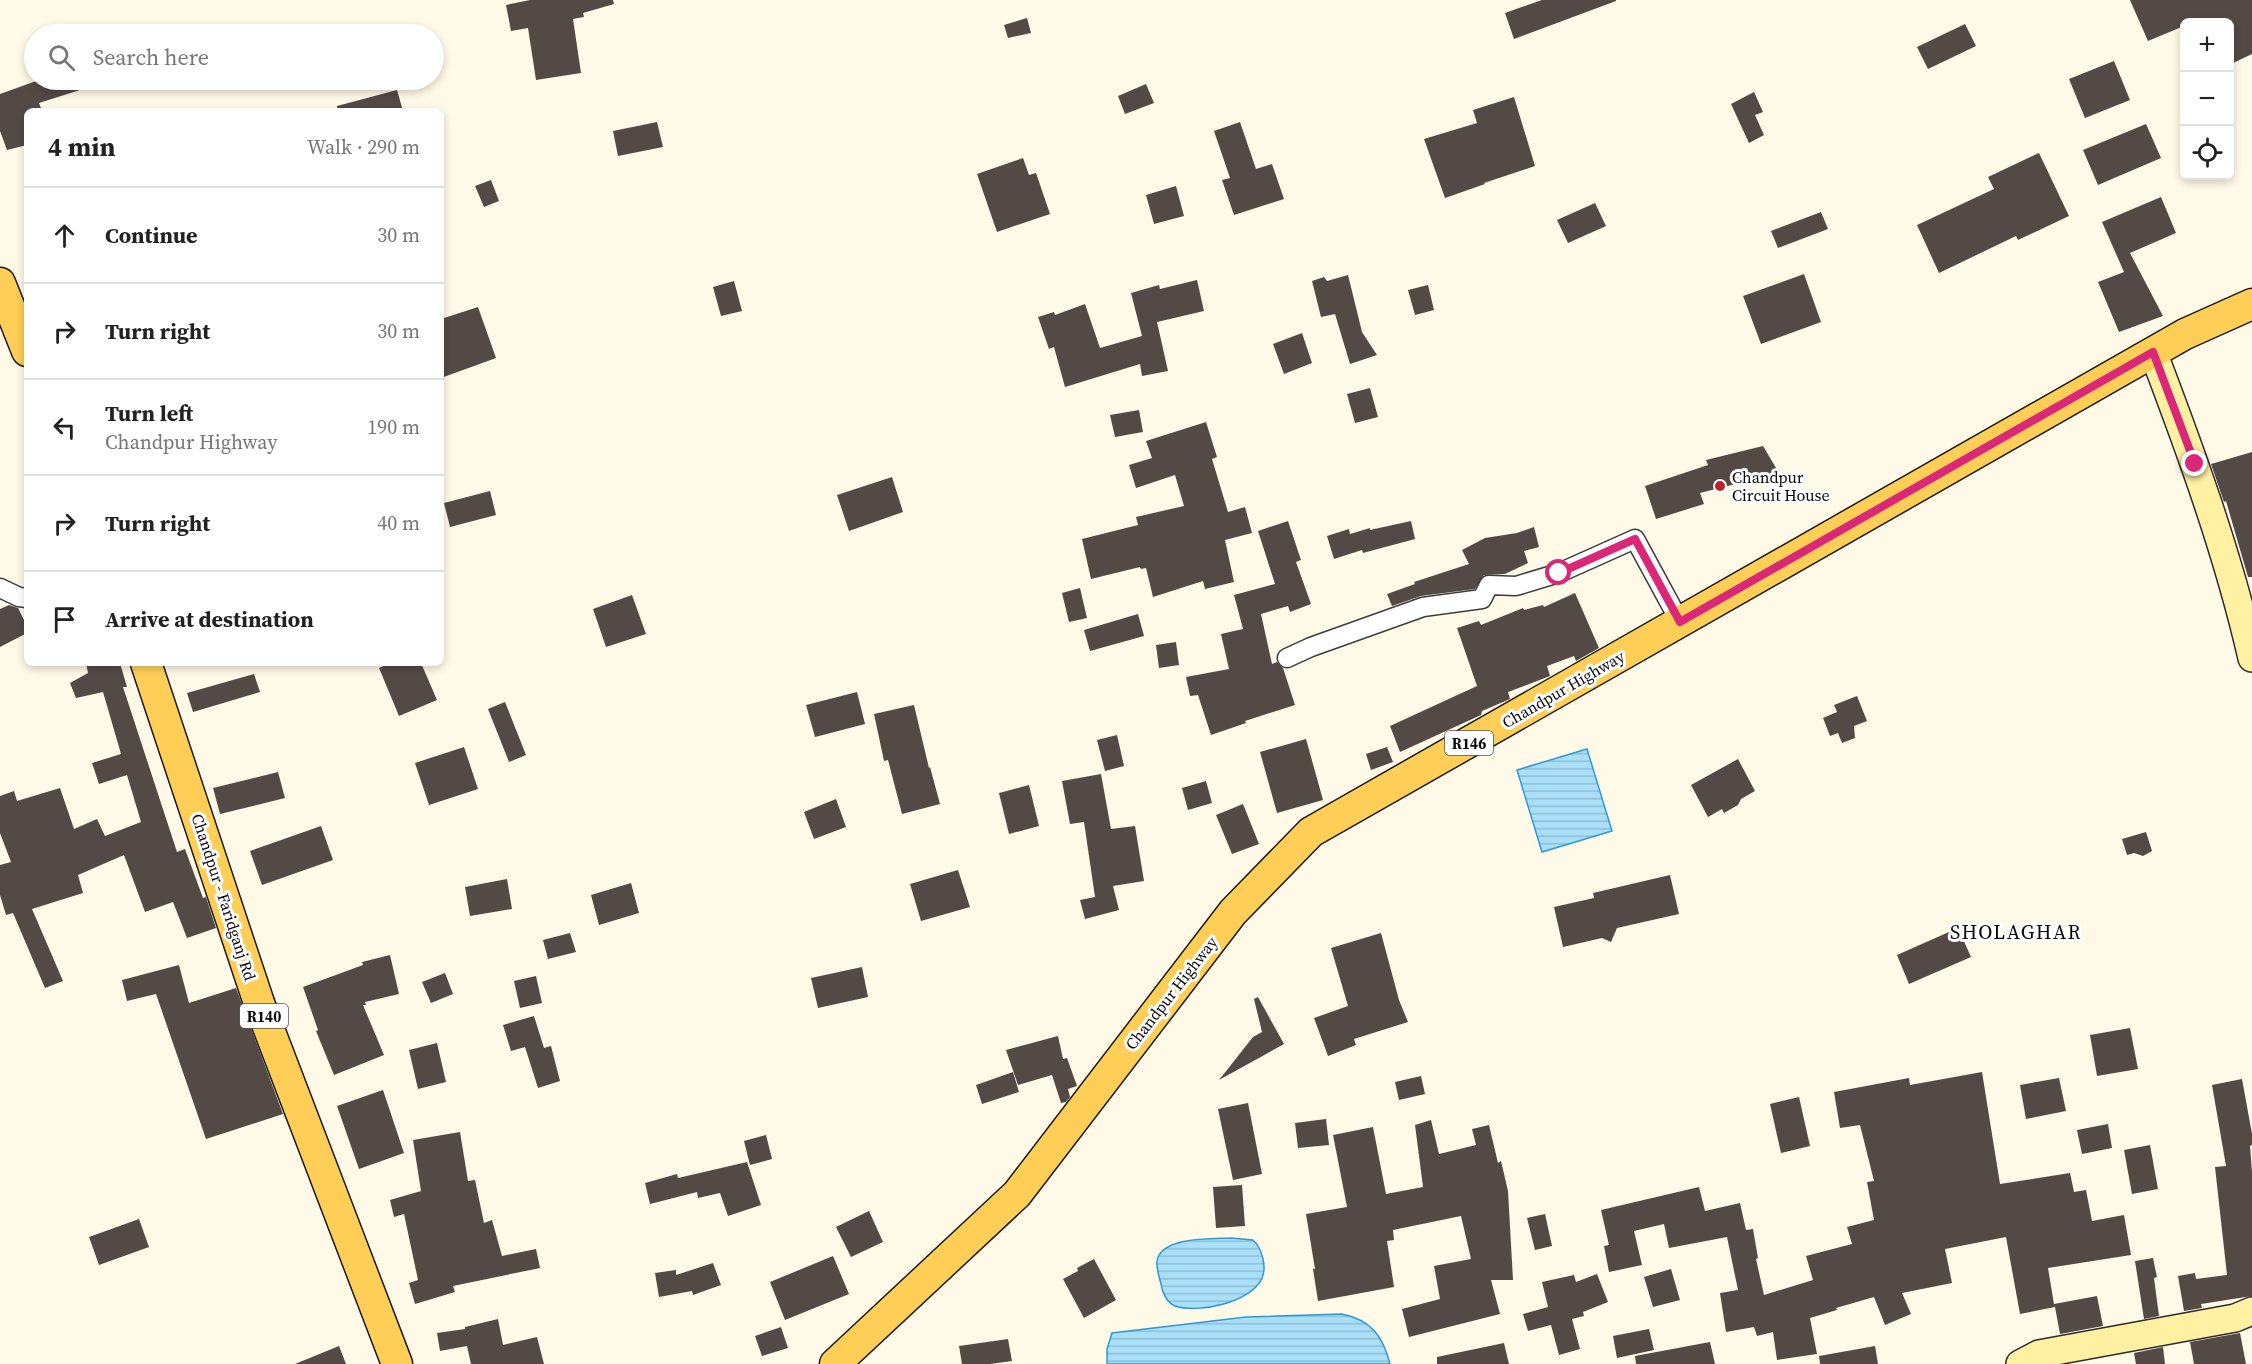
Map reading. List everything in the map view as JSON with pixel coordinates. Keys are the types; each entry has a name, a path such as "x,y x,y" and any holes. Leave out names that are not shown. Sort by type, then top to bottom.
{"main road":[{"path":"0,284 24,344"},
{"name":"Chandpur Highway","path":"835,1364 1017,1194 1233,912 1311,832 2185,334 2252,304"},
{"name":"Chandpur - Faridganj Rd","path":"147,666 259,1003 397,1364"}],"street":[{"path":"2153,352 2195,464 2242,615 2252,658"},
{"path":"1287,658 1311,647 1423,607 1482,600 1489,585 1516,586 1559,573 1635,539 1680,622"},
{"path":"0,588 24,598"},
{"path":"2020,1364 2039,1354 2235,1318 2252,1311"}],"water":[{"path":"1587,749 1612,831 1542,852 1517,770"},
{"path":"1231,1238 1253,1240 1263,1258 1262,1278 1248,1294 1224,1304 1197,1308 1175,1306 1165,1297 1157,1269 1157,1261 1161,1253 1168,1247 1189,1240"},
{"path":"1342,1314 1361,1320 1374,1331 1384,1345 1390,1364 1107,1364 1107,1349 1112,1333 1246,1317"}],"building":[{"path":"530,0 613,0 614,4 583,13 584,17 573,19 581,73 536,80 528,28 511,31 506,5"},
{"path":"1542,0 1616,1 1514,39 1505,13"},
{"path":"2130,0 2252,0 2252,54 2234,63 2234,18 2180,18 2180,28 2148,41"},
{"path":"1027,18 1031,33 1008,38 1004,25"},
{"path":"1965,24 1976,46 1928,69 1917,47"},
{"path":"2114,61 2130,100 2085,118 2069,79"},
{"path":"1146,84 1154,103 1125,114 1118,96"},
{"path":"24,85 24,90 80,90 39,103 41,108 24,108 24,146 7,150 0,131 0,94"},
{"path":"397,90 402,108 337,108 337,106"},
{"path":"1754,92 1763,112 1755,115 1764,135 1749,143 1731,104"},
{"path":"1514,97 1535,166 1445,198 1424,139 1477,123 1473,110"},
{"path":"657,122 663,147 618,156 613,131"},
{"path":"1240,122 1256,169 1272,164 1284,199 1234,215 1222,180 1230,178 1214,131"},
{"path":"2146,124 2161,158 2098,185 2083,150"},
{"path":"2039,153 2069,216 2018,240 2016,236 1939,273 1917,225 1994,189 1988,177"},
{"path":"1023,158 1029,175 1036,173 1050,214 997,232 977,174"},
{"path":"491,180 499,201 484,207 475,186"},
{"path":"1176,186 1184,216 1154,224 1146,195"},
{"path":"2161,197 2176,233 2130,253 2163,316 2119,332 2098,282 2124,272 2102,222"},
{"path":"1595,203 1606,226 1568,243 1557,220"},
{"path":"1821,212 1828,229 1778,248 1771,231"},
{"path":"1804,274 1821,322 1761,344 1743,296"},
{"path":"1348,275 1362,332 1377,355 1350,364 1335,314 1321,317 1312,281 1324,277 1327,281"},
{"path":"1197,280 1204,311 1157,322 1168,371 1142,376 1140,364 1065,387 1054,347 1049,349 1038,317 1054,312 1055,315 1085,304 1100,348 1142,336 1131,293 1159,285 1160,289"},
{"path":"734,281 742,311 721,316 713,287"},
{"path":"1428,285 1434,310 1415,315 1408,290"},
{"path":"478,307 496,358 444,377 444,318"},
{"path":"1302,333 1312,363 1284,374 1273,344"},
{"path":"1370,388 1378,417 1355,423 1347,394"},
{"path":"1139,410 1143,432 1115,437 1110,415"},
{"path":"1206,422 1217,457 1212,459 1228,512 1245,507 1252,533 1225,540 1234,582 1205,589 1203,581 1153,597 1146,568 1141,569 1140,567 1091,579 1082,539 1138,525 1136,517 1184,506 1175,475 1136,488 1129,465 1152,458 1146,441"},
{"path":"1763,446 1779,473 1700,493 1704,504 1656,519 1645,486 1708,465 1706,460"},
{"path":"2252,452 2252,577 2248,577 2226,501 2224,502 2211,464"},
{"path":"892,477 903,512 849,531 837,495"},
{"path":"490,491 496,515 450,527 444,503"},
{"path":"1288,521 1301,560 1296,562 1311,604 1290,612 1288,606 1261,614 1272,664 1277,662 1283,668 1295,705 1211,735 1198,695 1190,696 1186,677 1229,669 1221,634 1243,629 1234,595 1275,584 1258,531"},
{"path":"1411,521 1415,539 1363,553 1362,550 1334,559 1327,536 1349,529 1350,534"},
{"path":"1534,527 1539,547 1524,551 1528,563 1505,574 1484,575 1475,589 1421,596 1392,606 1387,594 1415,584 1414,582 1469,564 1462,550 1485,538 1517,533"},
{"path":"1080,588 1087,618 1069,622 1062,593"},
{"path":"1575,593 1599,648 1576,661 1574,656 1547,666 1550,676 1508,692 1510,699 1482,711 1481,715 1400,752 1390,726 1477,686 1457,628 1479,621 1481,625 1523,608 1524,610 1543,605 1544,607"},
{"path":"632,595 646,634 606,647 593,609"},
{"path":"9,605 18,608 24,620 24,635 0,647 0,609"},
{"path":"1138,614 1144,636 1090,651 1084,630"},
{"path":"1176,642 1179,665 1159,668 1156,645"},
{"path":"87,666 121,666 127,687 123,687 177,852 185,849 203,898 206,897 216,928 187,938 173,902 145,912 124,855 78,875 83,893 32,909 63,981 45,988 13,913 6,915 0,895 0,865 11,862 0,833 0,796 14,791 17,801 60,788 74,829 97,819 105,836 141,822 127,775 99,784 92,763 121,754 103,692 76,698 70,683 88,673"},
{"path":"422,666 437,700 399,716 379,668"},
{"path":"254,674 260,692 193,712 187,693"},
{"path":"857,692 865,724 815,737 806,705"},
{"path":"1857,696 1867,721 1854,726 1855,738 1842,743 1838,733 1830,736 1823,718 1837,712 1834,705"},
{"path":"505,702 526,755 509,762 488,709"},
{"path":"914,705 940,804 902,814 888,760 884,761 874,714"},
{"path":"1117,735 1124,766 1105,771 1097,740"},
{"path":"1306,739 1323,800 1277,813 1260,752"},
{"path":"464,747 478,789 429,805 415,763"},
{"path":"1387,747 1393,762 1371,770 1366,754"},
{"path":"1738,759 1755,791 1724,813 1722,809 1708,817 1691,785"},
{"path":"278,772 285,798 220,814 213,788"},
{"path":"1101,774 1111,829 1135,826 1144,881 1113,886 1119,910 1085,919 1080,900 1095,897 1084,822 1070,824 1062,781"},
{"path":"1206,781 1212,803 1188,810 1182,788"},
{"path":"1029,785 1039,826 1009,834 999,793"},
{"path":"836,799 846,827 814,839 804,812"},
{"path":"1243,804 1259,844 1232,854 1216,815"},
{"path":"321,826 333,860 262,885 250,851"},
{"path":"2146,832 2152,851 2143,856 2134,853 2127,855 2122,839"},
{"path":"958,870 970,907 921,921 910,884"},
{"path":"1670,875 1679,914 1617,928 1611,942 1602,938 1563,947 1554,907 1594,898 1593,893"},
{"path":"507,879 512,909 470,916 465,887"},
{"path":"631,883 639,913 599,925 591,895"},
{"path":"1958,928 1971,957 1909,984 1897,955"},
{"path":"570,933 576,952 548,959 543,940"},
{"path":"1381,933 1399,1000 1408,1022 1354,1039 1356,1045 1328,1056 1314,1018 1348,1006 1331,948"},
{"path":"390,955 399,994 365,1002 366,1005 363,1005 384,1055 334,1075 316,1031 318,1030 303,987 363,965 362,962"},
{"path":"179,965 189,1003 236,988 283,1114 206,1139 156,994 127,1001 122,980"},
{"path":"862,967 868,997 818,1008 811,978"},
{"path":"445,973 453,994 431,1003 422,982"},
{"path":"536,976 542,1003 520,1008 514,981"},
{"path":"1258,997 1284,1044 1219,1080 1253,1037 1262,1032 1254,999"},
{"path":"534,1016 544,1048 551,1046 560,1081 538,1088 525,1047 511,1051 503,1025"},
{"path":"2130,1028 2138,1069 2097,1076 2090,1035"},
{"path":"1058,1036 1063,1059 1067,1058 1077,1086 1068,1089 1070,1097 1066,1102 1061,1103 1052,1075 1018,1085 1006,1050"},
{"path":"437,1043 446,1082 418,1089 409,1050"},
{"path":"1013,1072 1019,1092 982,1104 976,1085"},
{"path":"1982,1072 2000,1184 2070,1173 2074,1192 2086,1190 2092,1221 2124,1215 2131,1255 2048,1268 2054,1304 2097,1296 2103,1326 2060,1334 2055,1307 2020,1314 2006,1237 1945,1249 1952,1283 1902,1293 1911,1314 1885,1325 1874,1297 1836,1308 1837,1310 1810,1318 1817,1354 1777,1360 1773,1332 1757,1336 1754,1327 1726,1332 1720,1293 1738,1290 1727,1237 1669,1248 1664,1224 1634,1231 1642,1265 1609,1272 1604,1246 1609,1245 1601,1210 1699,1187 1705,1211 1740,1203 1746,1230 1753,1229 1758,1258 1756,1259 1764,1295 1813,1280 1806,1256 1852,1244 1847,1227 1874,1220 1867,1182 1874,1181 1860,1125 1840,1128 1834,1092 1909,1078 1910,1085"},
{"path":"1421,1076 1425,1094 1399,1100 1395,1082"},
{"path":"2059,1078 2066,1111 2026,1119 2020,1085"},
{"path":"2242,1079 2252,1134 2252,1145 2250,1146 2252,1296 2201,1304 2202,1308 2184,1311 2178,1276 2195,1273 2196,1279 2227,1275 2215,1167 2226,1166 2212,1085"},
{"path":"383,1090 404,1153 359,1169 337,1106"},
{"path":"1799,1097 1810,1146 1781,1153 1770,1104"},
{"path":"1248,1103 1262,1174 1233,1180 1218,1109"},
{"path":"1326,1119 1329,1145 1298,1148 1295,1123"},
{"path":"1431,1120 1439,1154 1476,1145 1472,1129 1489,1125 1498,1163 1501,1161 1508,1191 1513,1280 1491,1280 1500,1314 1409,1337 1402,1309 1440,1299 1434,1266 1471,1259 1461,1216 1393,1230 1394,1240 1387,1241 1394,1287 1318,1301 1306,1214 1347,1207 1333,1135 1373,1127 1386,1194 1423,1187 1415,1125"},
{"path":"2108,1124 2112,1148 2082,1154 2077,1130"},
{"path":"460,1132 468,1181 475,1180 484,1223 492,1220 502,1256 536,1249 540,1268 453,1286 455,1292 415,1304 409,1283 418,1280 404,1214 394,1217 390,1200 421,1191 413,1140"},
{"path":"766,1135 772,1159 750,1165 744,1141"},
{"path":"2150,1145 2158,1189 2132,1194 2124,1150"},
{"path":"747,1162 761,1205 728,1216 720,1193 698,1198 697,1192 650,1204 645,1183 677,1174 678,1178"},
{"path":"1242,1185 1245,1226 1216,1228 1213,1187"},
{"path":"869,1211 883,1242 851,1257 836,1227"},
{"path":"1545,1214 1552,1246 1535,1250 1527,1218"},
{"path":"139,1219 149,1247 99,1265 89,1237"},
{"path":"833,1256 849,1294 785,1320 770,1282"},
{"path":"2153,1258 2157,1277 2154,1278 2159,1316 2144,1319 2135,1261"},
{"path":"1094,1259 1116,1300 1084,1318 1063,1279"},
{"path":"713,1263 721,1285 693,1295 692,1291 659,1297 655,1273 676,1270 676,1275"},
{"path":"1671,1269 1680,1300 1653,1307 1644,1277"},
{"path":"1597,1274 1608,1302 1583,1312 1584,1316 1572,1319 1580,1349 1559,1355 1551,1325 1528,1331 1523,1314 1548,1307 1542,1282 1574,1275 1576,1282"},
{"path":"498,1319 503,1345 537,1337 544,1364 471,1364 467,1346 440,1351 437,1333 465,1329 465,1327"},
{"path":"781,1327 788,1348 762,1356 755,1336"},
{"path":"1649,1329 1654,1350 1617,1358 1613,1336"},
{"path":"2240,1333 2246,1364 2194,1364 2190,1342"},
{"path":"1008,1339 1012,1361 962,1364 959,1346"},
{"path":"1710,1342 1715,1364 1636,1364 1635,1356"},
{"path":"1504,1343 1509,1364 1437,1364 1437,1357"},
{"path":"339,1346 346,1364 295,1364"},
{"path":"1875,1346 1878,1364 1820,1364 1819,1356"},
{"path":"2163,1347 2165,1364 2136,1364 2134,1353"}],"place":[{"name":"Chandpur Circuit House","path":"1720,486"}],"district":[{"name":"SHOLAGHAR","path":"2016,932"}],"route":[{"path":"1559,573 1635,539 1680,622 2153,352 2195,464"}]}
